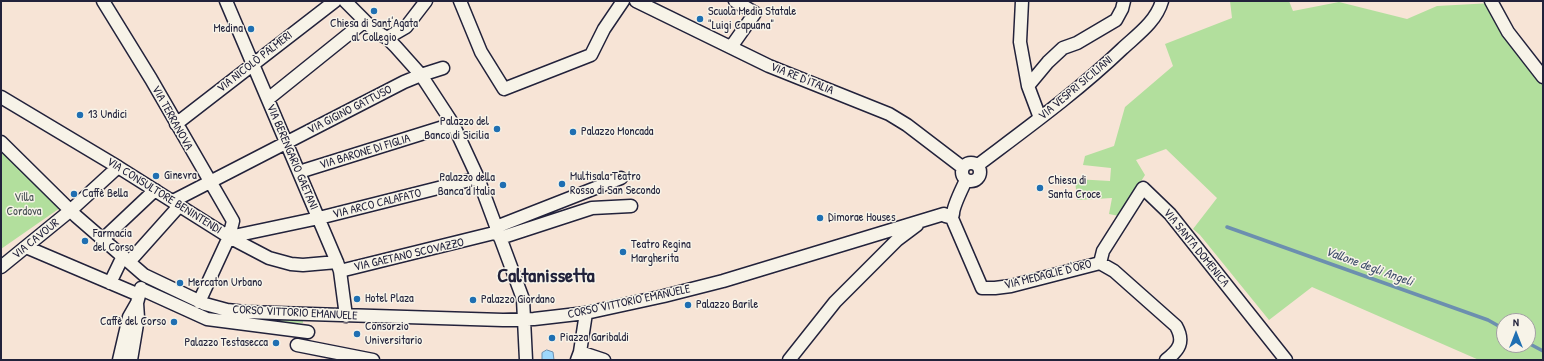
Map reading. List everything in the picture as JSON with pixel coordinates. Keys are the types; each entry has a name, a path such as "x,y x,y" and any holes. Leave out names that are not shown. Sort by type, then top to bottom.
{"street":[{"name":"VIA TERRANOVA","path":"103,1 233,221 229,237 197,300 188,311"},
{"name":"VIA BERENGARIO GAETANI","path":"226,1 319,218 338,267 346,316"},
{"name":"VIA NICOLÒ PALMERI","path":"176,124 335,1"},
{"path":"345,1 375,31 387,38 420,75 453,124 478,178 523,299 526,360"},
{"path":"460,1 481,52 504,89 593,51 604,29 623,1"},
{"name":"VIA RE D'ITALIA","path":"636,1 799,79 889,114 907,125 962,167"},
{"path":"731,47 755,13 735,1"},
{"path":"1022,1 1020,42 1028,86 1040,118"},
{"path":"1028,86 1048,62 1063,48 1077,43 1116,20 1122,9 1124,1"},
{"name":"VIA VESPRI SICILIANI","path":"978,165 1040,118 1098,71 1154,19 1162,1"},
{"path":"1491,1 1508,32 1543,77"},
{"path":"387,38 406,27 423,5"},
{"path":"268,99 365,21"},
{"name":"VIA GIGINO GATTUSO","path":"110,283 126,259 177,203 210,183 404,82 443,68"},
{"name":"VIA CONSULTORE BENINTENDI","path":"1,97 177,203 229,237 269,258 303,265 338,267"},
{"name":"VIA BARONE DI FIGLIA","path":"299,172 453,124"},
{"name":"CORSO VITTORIO EMANUELE","path":"1,142 71,210 144,275 197,300 226,316 269,327 304,332"},
{"path":"969,162 978,165 980,171 978,178 972,181 966,180 961,173 962,167 969,162"},
{"path":"71,210 118,167"},
{"name":"VIA ARCO CALAFATO","path":"229,237 319,218 478,178"},
{"path":"498,232 553,205 621,178"},
{"path":"949,213 958,199 966,180"},
{"name":"VIA SANTA DOMENICA","path":"1100,262 1103,251 1143,188 1170,214 1286,360"},
{"path":"103,239 155,190"},
{"path":"553,205 558,220"},
{"path":"498,232 558,220 592,208 631,206"},
{"name":"VIA CAVOUR","path":"1,267 71,210"},
{"name":"CORSO VITTORIO EMANUELE","path":"26,247 139,296 188,311 207,319 226,316 270,314 524,320 586,312 664,296 723,281 949,213"},
{"name":"VIA MEDAGLIE D'ORO","path":"949,213 982,288 1011,286 1100,262 1114,271 1176,326 1180,332 1181,340 1178,348 1166,360"},
{"path":"789,360 835,302 897,240 922,220"},
{"name":"VIA GAETANO SCOVAZZO","path":"338,267 477,238 498,232"},
{"path":"131,360 138,318 139,296 144,275"},
{"path":"119,360 129,317 139,296"},
{"path":"586,312 579,356 604,360"},
{"path":"269,327 270,314"},
{"path":"309,315 300,346 373,360"}],"green space":[{"path":"1230,1 1289,1 1293,11 1339,2 1407,19 1437,6 1492,3 1543,77 1543,360 1479,360 1312,287 1269,320 1200,235 1193,229 1217,198 1166,149 1136,160 1145,175 1119,216 1109,214 1112,198 1077,200 1075,179 1110,181 1111,168 1083,165 1085,156 1114,146 1125,107 1173,66 1165,44 1232,18"},
{"name":"Villa Cordova","path":"1,151 60,208 1,249"},
{"path":"154,285 201,308 303,319 303,323 247,322 199,312 154,290"}],"water":[{"path":"547,350 553,352 554,360 542,360 542,353"}],"waterway":[{"name":"Vallone degli Angeli","path":"1227,227 1488,320 1496,324"},
{"name":"Vallone degli Angeli","path":"1536,347 1543,351"}],"place":[{"name":"Chiesa di Sant'Agata al Collegio","path":"374,11"},
{"name":"Scuola Media Statale \"Luigi Capuana\"","path":"700,19"},
{"name":"Medina","path":"251,29"},
{"name":"13 Undici","path":"80,115"},
{"name":"Palazzo del Banco di Sicilia","path":"497,129"},
{"name":"Palazzo Moncada","path":"573,132"},
{"name":"Ginevra","path":"156,176"},
{"name":"Multisala Teatro Rosso di San Secondo","path":"562,184"},
{"name":"Palazzo della Banca d'Italia","path":"503,185"},
{"name":"Chiesa di Santa Croce","path":"1040,188"},
{"name":"Caffè Bella","path":"74,194"},
{"name":"Dimorae Houses","path":"820,218"},
{"name":"Farmacia del Corso","path":"85,241"},
{"name":"Teatro Regina Margherita","path":"623,252"},
{"name":"Mercaton Urbano","path":"180,283"},
{"name":"Hotel Plaza","path":"357,299"},
{"name":"Palazzo Giordano","path":"473,300"},
{"name":"Palazzo Barile","path":"688,305"},
{"name":"Caffè del Corso","path":"174,322"},
{"name":"Consorzio Universitario","path":"357,334"},
{"name":"Piazza Garibaldi","path":"552,338"},
{"name":"Palazzo Testasecca","path":"276,343"}],"district":[{"name":"Caltanissetta","path":"546,277"}]}
